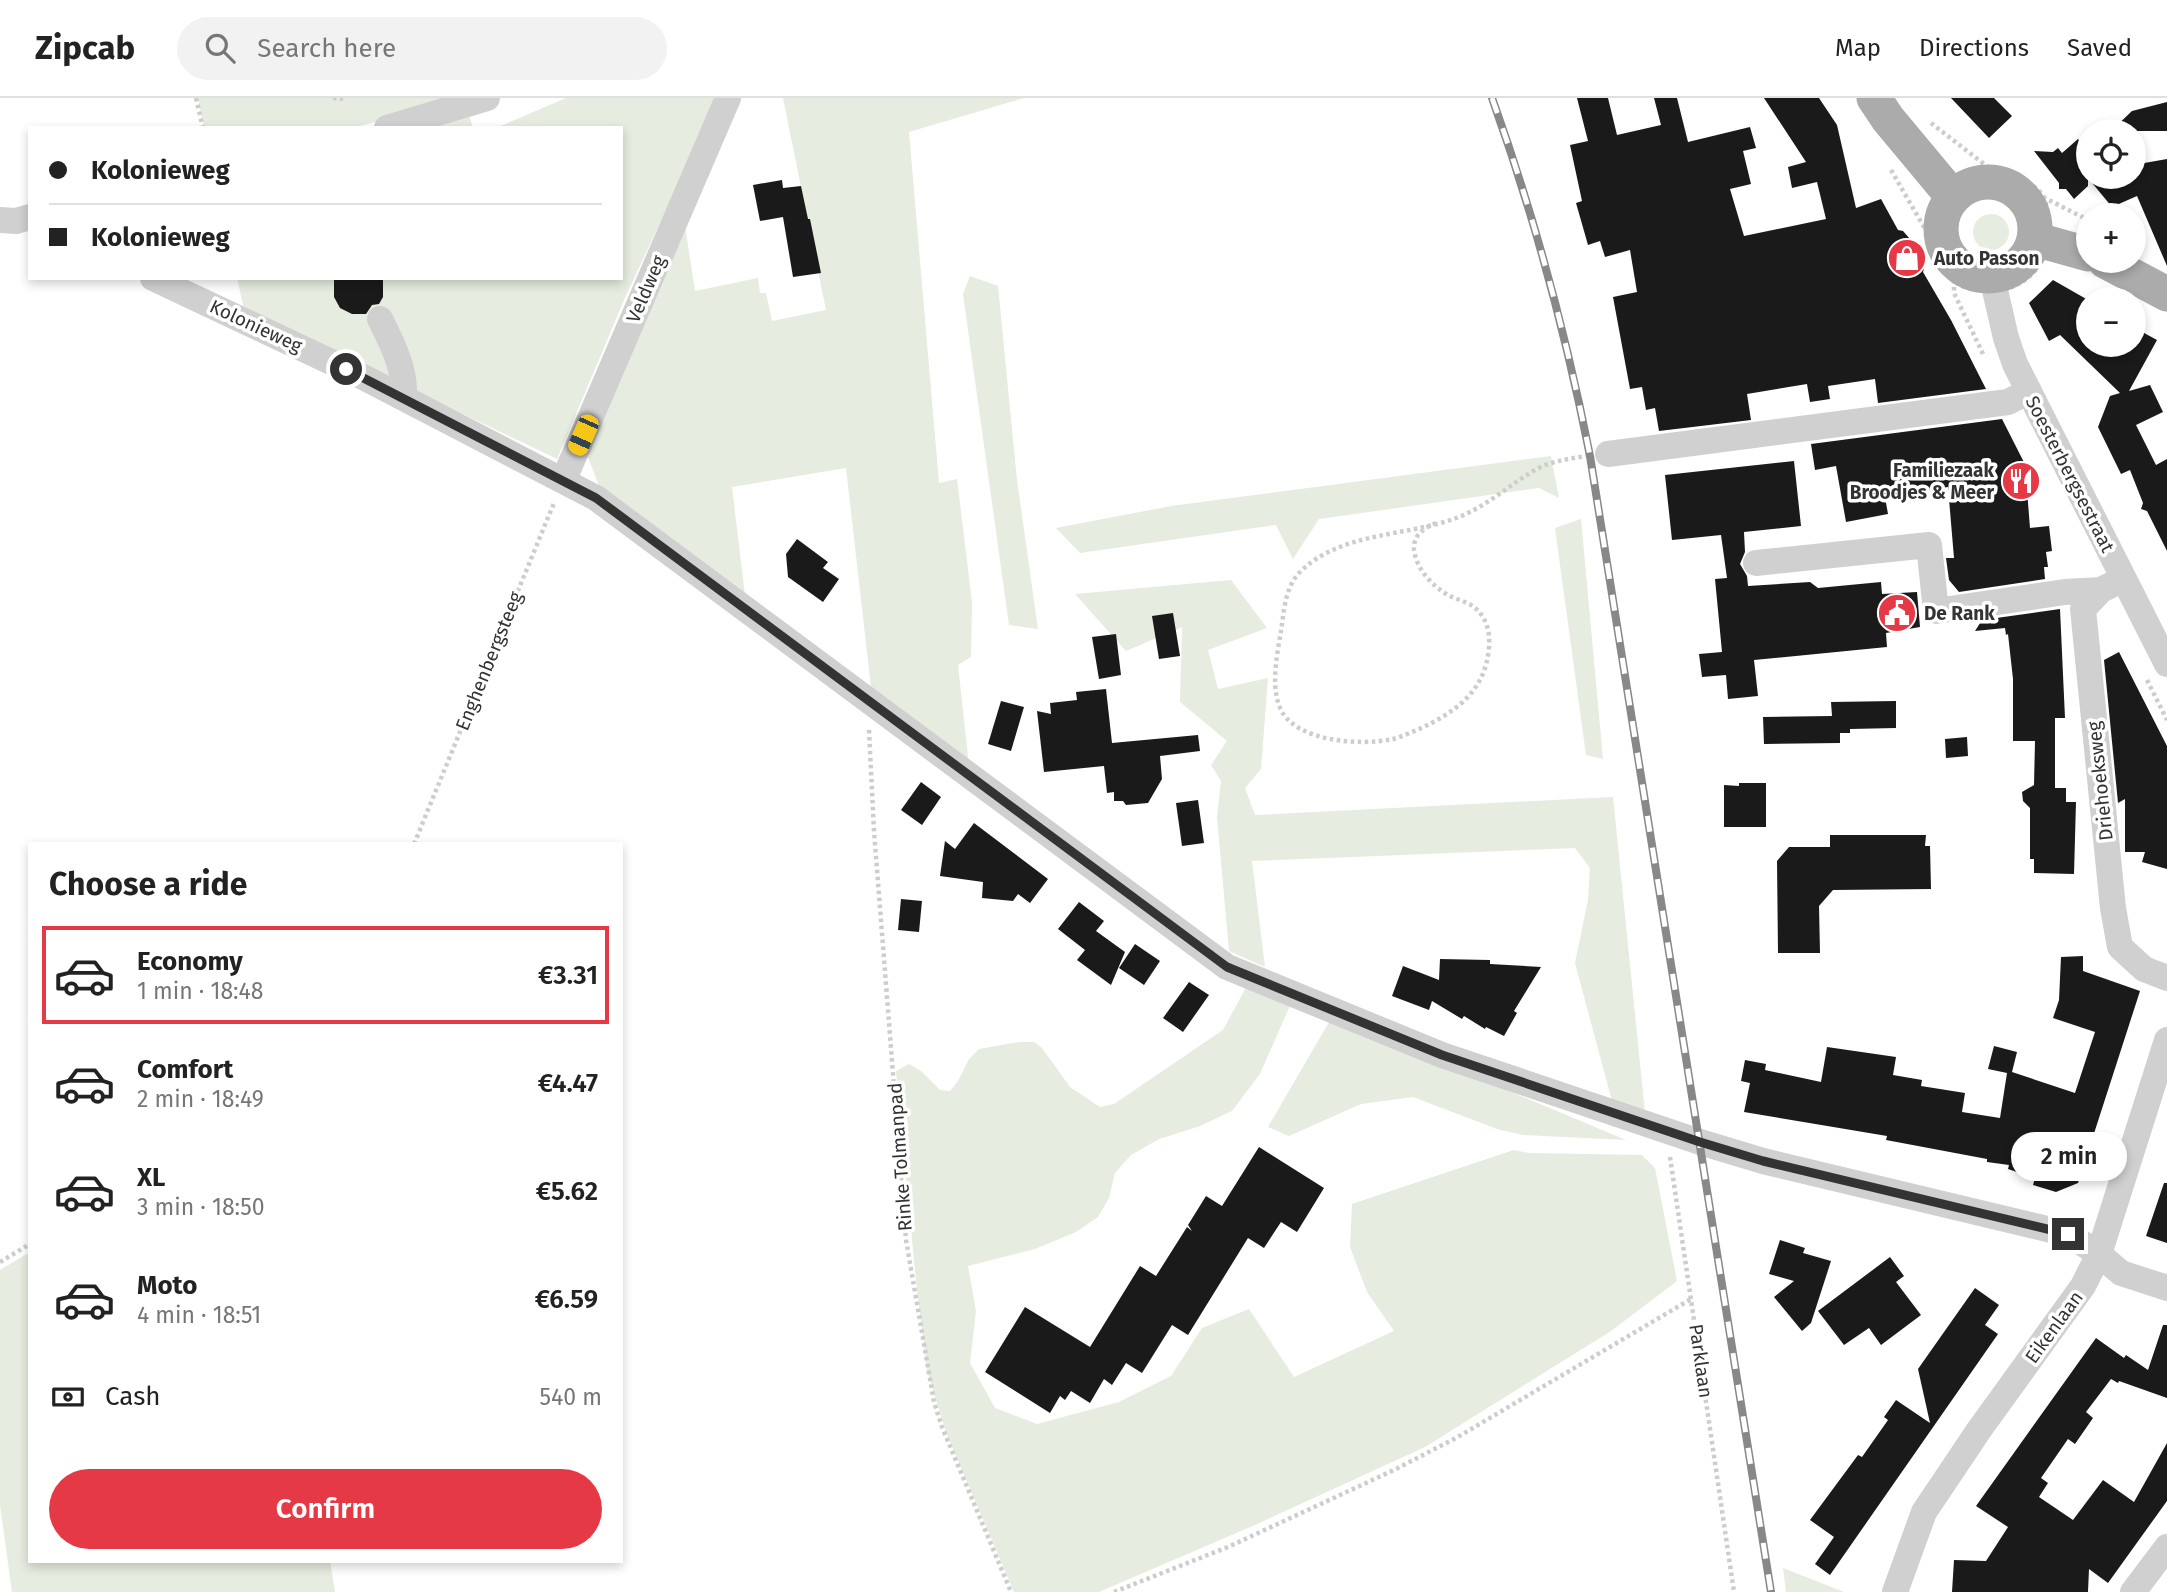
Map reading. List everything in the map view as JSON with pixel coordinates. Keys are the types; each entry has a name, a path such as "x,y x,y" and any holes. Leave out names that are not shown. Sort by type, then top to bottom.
{"main road":[{"path":"1874,98 1950,194"},
{"path":"1992,181 2006,185 2019,192 2028,203 2041,242 2015,268 1993,284 1959,267 1948,255 1942,241 1940,225 1950,194 1978,182 1992,181"},
{"path":"2041,242 2076,251"},
{"path":"2128,273 2167,294"}],"street":[{"path":"394,126 487,98"},
{"name":"Veldweg","path":"564,480 727,98"},
{"name":"Kolonieweg","path":"157,280 404,398 596,498 1227,967 1442,1055 1666,1131 1763,1161 2068,1234 2099,1254 2121,1273 2167,1288"},
{"name":"Soesterbergsestraat","path":"1993,284 2010,351 2112,584 2167,664"},
{"path":"380,319 395,349 405,386 404,398"},
{"path":"1608,454 2008,402 2029,391"},
{"path":"1756,563 1929,545 1936,611 2112,584"},
{"name":"Driehoeksweg","path":"2112,584 2083,609 2115,921 2120,947 2144,968 2167,978"},
{"name":"Eikenlaan","path":"1895,1592 1924,1512 1979,1430 2083,1286 2099,1254 2167,1040"},
{"path":"2133,1592 2167,1546"}],"path":[{"path":"196,98 203,126"},
{"path":"333,98 343,99"},
{"path":"1925,117 1994,172"},
{"path":"2043,197 2049,217 2041,242 2046,256 2034,272 2012,288 1993,284 1966,289 1947,275 1934,254 1927,234 1933,214 1950,194 1977,174 2007,173 2022,179 2043,197 2076,214"},
{"path":"1436,523 1416,537 1414,547 1423,572 1448,595 1473,606 1487,626 1488,661 1474,692 1447,714 1394,739 1327,739 1296,726 1280,708 1275,686 1276,656 1291,584 1301,571 1325,554 1349,544 1456,518 1478,509 1537,469 1561,460 1608,454"},
{"name":"Enghenbergsteeg","path":"415,842 564,480"},
{"name":"Rinke Tolmanpad","path":"875,706 870,713 869,723 874,831 910,1266 934,1402 1011,1592"},
{"name":"Parklaan","path":"1666,1131 1734,1592"},
{"path":"0,1262 28,1245"},
{"path":"1114,1592 1228,1547 1394,1470 1456,1438 1691,1299"}],"shaded area":[{"path":"198,98 466,98 360,126 204,126"},
{"path":"566,98 718,98 624,300 557,459 244,309 237,280 623,280 623,126 501,126"},
{"path":"783,98 1024,98 909,132 939,483 957,479 972,602 971,657 958,665 969,766 872,696 846,468 732,487 746,604 603,496 588,457 593,428 683,213 695,291 758,278 760,293 766,293 772,321 826,310"},
{"path":"468,111 472,126 419,126"},
{"path":"1991,214 2003,220 2009,232 2003,244 1991,250 1979,244 1973,232 1979,220"},
{"path":"970,276 998,286 1017,480 1038,629 1009,625 963,294"},
{"path":"1551,456 1559,498 1539,488 1319,519 1293,559 1276,525 1080,553 1056,528 1171,506"},
{"path":"1581,519 1603,759 1586,755 1555,528"},
{"path":"1231,580 1267,628 1208,650 1218,689 1268,678 1261,769 1245,788 1255,815 1613,797 1645,1113 1612,1101 1575,963 1588,900 1590,868 1575,848 1252,861 1265,967 1229,951 1217,817 1221,781 1211,765 1227,741 1180,702 1182,627 1126,651 1075,594"},
{"path":"1249,982 1292,1001 1260,1074 1232,1111 1200,1126 1159,1139 1131,1155 1115,1173 1109,1198 1098,1217 1076,1232 1035,1249 968,1266 976,1311 970,1363 995,1408 1037,1424 1119,1402 1171,1376 1202,1328 1249,1309 1294,1377 1394,1331 1367,1292 1350,1247 1352,1204 1514,1150 1529,1153 1642,1155 1655,1168 1677,1281 1611,1331 1425,1447 1255,1525 1099,1592 1014,1592 946,1432 927,1371 896,1071 909,1064 921,1071 940,1090 950,1091 969,1059 979,1049 1034,1042 1042,1048 1070,1087 1100,1107 1114,1104 1223,1030"},
{"path":"1332,1017 1626,1140 1523,1135 1497,1129 1413,1097 1361,1104 1289,1136 1268,1127"},
{"path":"28,1253 28,1563 330,1563 335,1592 12,1592 0,1505 0,1270"},
{"path":"1783,1568 1844,1592 1786,1592"}],"building":[{"path":"1577,98 1608,98 1617,135 1661,125 1654,98 1677,98 1688,142 1750,127 1756,148 1743,151 1751,184 1730,189 1744,236 1826,219 1817,182 1792,188 1788,167 1806,162 1764,98 1819,98 1837,125 1856,208 1881,199 1898,230 1903,231 1917,247 1923,272 1986,389 1878,403 1875,379 1828,386 1830,399 1810,402 1807,384 1747,394 1751,420 1659,431 1655,408 1646,410 1642,387 1630,389 1613,297 1637,292 1630,250 1605,257 1600,241 1588,245 1576,203 1582,201 1570,145 1588,141"},
{"path":"1951,98 1994,98 2012,116 1989,138"},
{"path":"2167,102 2167,131 2146,131 2146,119 2124,119 2132,111"},
{"path":"2076,141 2076,189 2085,189 2074,199 2066,189 2059,189 2059,183 2034,151 2053,152 2058,148 2062,153"},
{"path":"2167,159 2167,266 2146,217 2146,203 2140,203 2137,196 2121,203 2109,203 2097,189 2146,189 2146,163"},
{"path":"782,180 783,188 801,186 821,273 793,277 783,217 760,221 753,185"},
{"path":"334,280 383,280 383,297 379,304 372,305 366,314 352,314 340,308 334,297"},
{"path":"2053,280 2076,293 2076,350 2060,335 2049,341 2029,303"},
{"path":"2146,334 2157,340 2129,391 2150,385 2163,412 2136,425 2156,465 2167,459 2167,551 2147,511 2141,509 2143,503 2130,470 2121,474 2098,427 2110,396 2120,393 2083,357 2146,357"},
{"path":"2002,419 2036,486 2027,490 2030,528 2049,526 2052,551 2046,552 2048,567 2044,567 2045,579 1959,592 1949,580 1946,558 1954,558 1948,487 1885,497 1888,514 1846,522 1836,466 1815,470 1811,444"},
{"path":"1794,461 1801,526 1744,532 1745,552 1740,564 1747,576 1748,586 1810,582 1818,588 1881,582 1882,594 1917,592 1920,627 1886,633 1887,647 1754,660 1758,696 1728,699 1726,675 1702,677 1699,654 1722,652 1715,579 1727,578 1721,535 1672,540 1665,475"},
{"path":"797,539 828,562 823,568 839,579 823,602 788,577 786,554"},
{"path":"2060,609 2065,718 2055,718 2055,788 2066,788 2066,802 2076,802 2074,874 2034,873 2034,859 2030,859 2030,808 2023,801 2022,792 2034,785 2035,741 2013,741 2013,679 2005,628 1975,631 1982,620"},
{"path":"1173,613 1180,656 1159,659 1152,616"},
{"path":"1116,634 1121,675 1099,679 1092,637"},
{"path":"2119,652 2167,746 2167,869 2142,862 2145,852 2125,852 2125,799 2118,803 2104,660"},
{"path":"1106,689 1112,743 1198,735 1200,751 1160,756 1162,779 1148,803 1126,805 1123,801 1114,801 1114,792 1107,793 1104,766 1044,772 1037,711 1051,714 1050,703 1077,700 1076,692"},
{"path":"1001,701 1024,707 1011,751 988,744"},
{"path":"1896,701 1896,728 1850,729 1850,733 1840,733 1840,743 1764,744 1763,717 1832,716 1831,702"},
{"path":"1967,737 1968,756 1946,758 1945,739"},
{"path":"921,782 941,797 922,825 901,810"},
{"path":"1739,783 1766,783 1766,827 1724,827 1724,785 1739,786"},
{"path":"1198,800 1204,843 1182,846 1176,803"},
{"path":"974,823 1048,879 1030,903 1018,894 1013,901 982,898 983,882 940,876 945,841 955,849"},
{"path":"1830,835 1926,835 1925,846 1930,846 1931,889 1833,890 1819,906 1820,953 1778,953 1777,861 1789,847 1830,847"},
{"path":"901,899 922,901 919,932 898,930"},
{"path":"1079,902 1104,921 1096,931 1125,952 1111,985 1077,960 1085,950 1058,929"},
{"path":"1135,944 1160,961 1144,985 1119,968"},
{"path":"2083,956 2083,971 2140,991 2078,1183 2056,1192 2033,1185 2035,1178 2008,1169 2009,1165 1987,1162 1987,1159 1886,1140 1887,1136 1744,1112 1750,1083 1741,1081 1745,1060 1766,1064 1765,1070 1821,1082 1827,1047 1896,1057 1893,1075 1922,1080 1921,1086 1965,1093 1962,1112 2000,1118 2007,1073 1988,1069 1994,1046 2017,1052 2012,1072 2075,1093 2095,1032 2053,1018 2059,1000 2061,957"},
{"path":"1440,959 1490,960 1490,964 1541,967 1514,1011 1517,1013 1504,1036 1486,1027 1485,1029 1464,1016 1462,1019 1432,1001 1429,1010 1392,996 1403,966 1439,980"},
{"path":"1189,982 1209,995 1183,1032 1163,1018"},
{"path":"1259,1147 1324,1188 1297,1232 1281,1222 1264,1248 1248,1238 1188,1335 1172,1325 1142,1373 1126,1363 1112,1385 1104,1379 1090,1403 1071,1391 1065,1400 1060,1396 1050,1413 985,1372 1025,1307 1090,1347 1140,1266 1156,1276 1187,1227 1192,1231 1188,1225 1206,1196 1222,1206"},
{"path":"2164,1183 2167,1183 2167,1243 2146,1236"},
{"path":"1780,1240 1805,1248 1803,1253 1831,1261 1811,1323 1802,1331 1774,1297 1794,1281 1769,1274"},
{"path":"1890,1257 1904,1276 1896,1282 1921,1315 1881,1345 1869,1328 1844,1345 1818,1311"},
{"path":"1975,1288 1999,1305 1985,1325 1998,1334 1830,1575 1815,1564 1834,1537 1810,1520 1858,1455 1862,1457 1888,1420 1884,1417 1896,1400 1930,1423 1918,1369"},
{"path":"2163,1325 2167,1325 2167,1398 2111,1379 2086,1412 2093,1418 2075,1444 2068,1439 2041,1478 2048,1483 2039,1497 2073,1520 2103,1480 2134,1502 2167,1443 2167,1501 2108,1583 2089,1569 2088,1592 1952,1592 1954,1560 1986,1561 2008,1527 1976,1506 2096,1338 2124,1358 2126,1355 2148,1370"}],"railway":[{"path":"1492,98 1548,275 1590,456 1771,1592"}],"place":[{"name":"Auto Passon","path":"1907,258"},
{"name":"Familiezaak Broodjes & Meer","path":"2021,481"},
{"name":"De Rank","path":"1897,613"}],"route":[{"path":"346,369 596,498 1227,967 1442,1055 1700,1142 1763,1161 2068,1234"}]}
